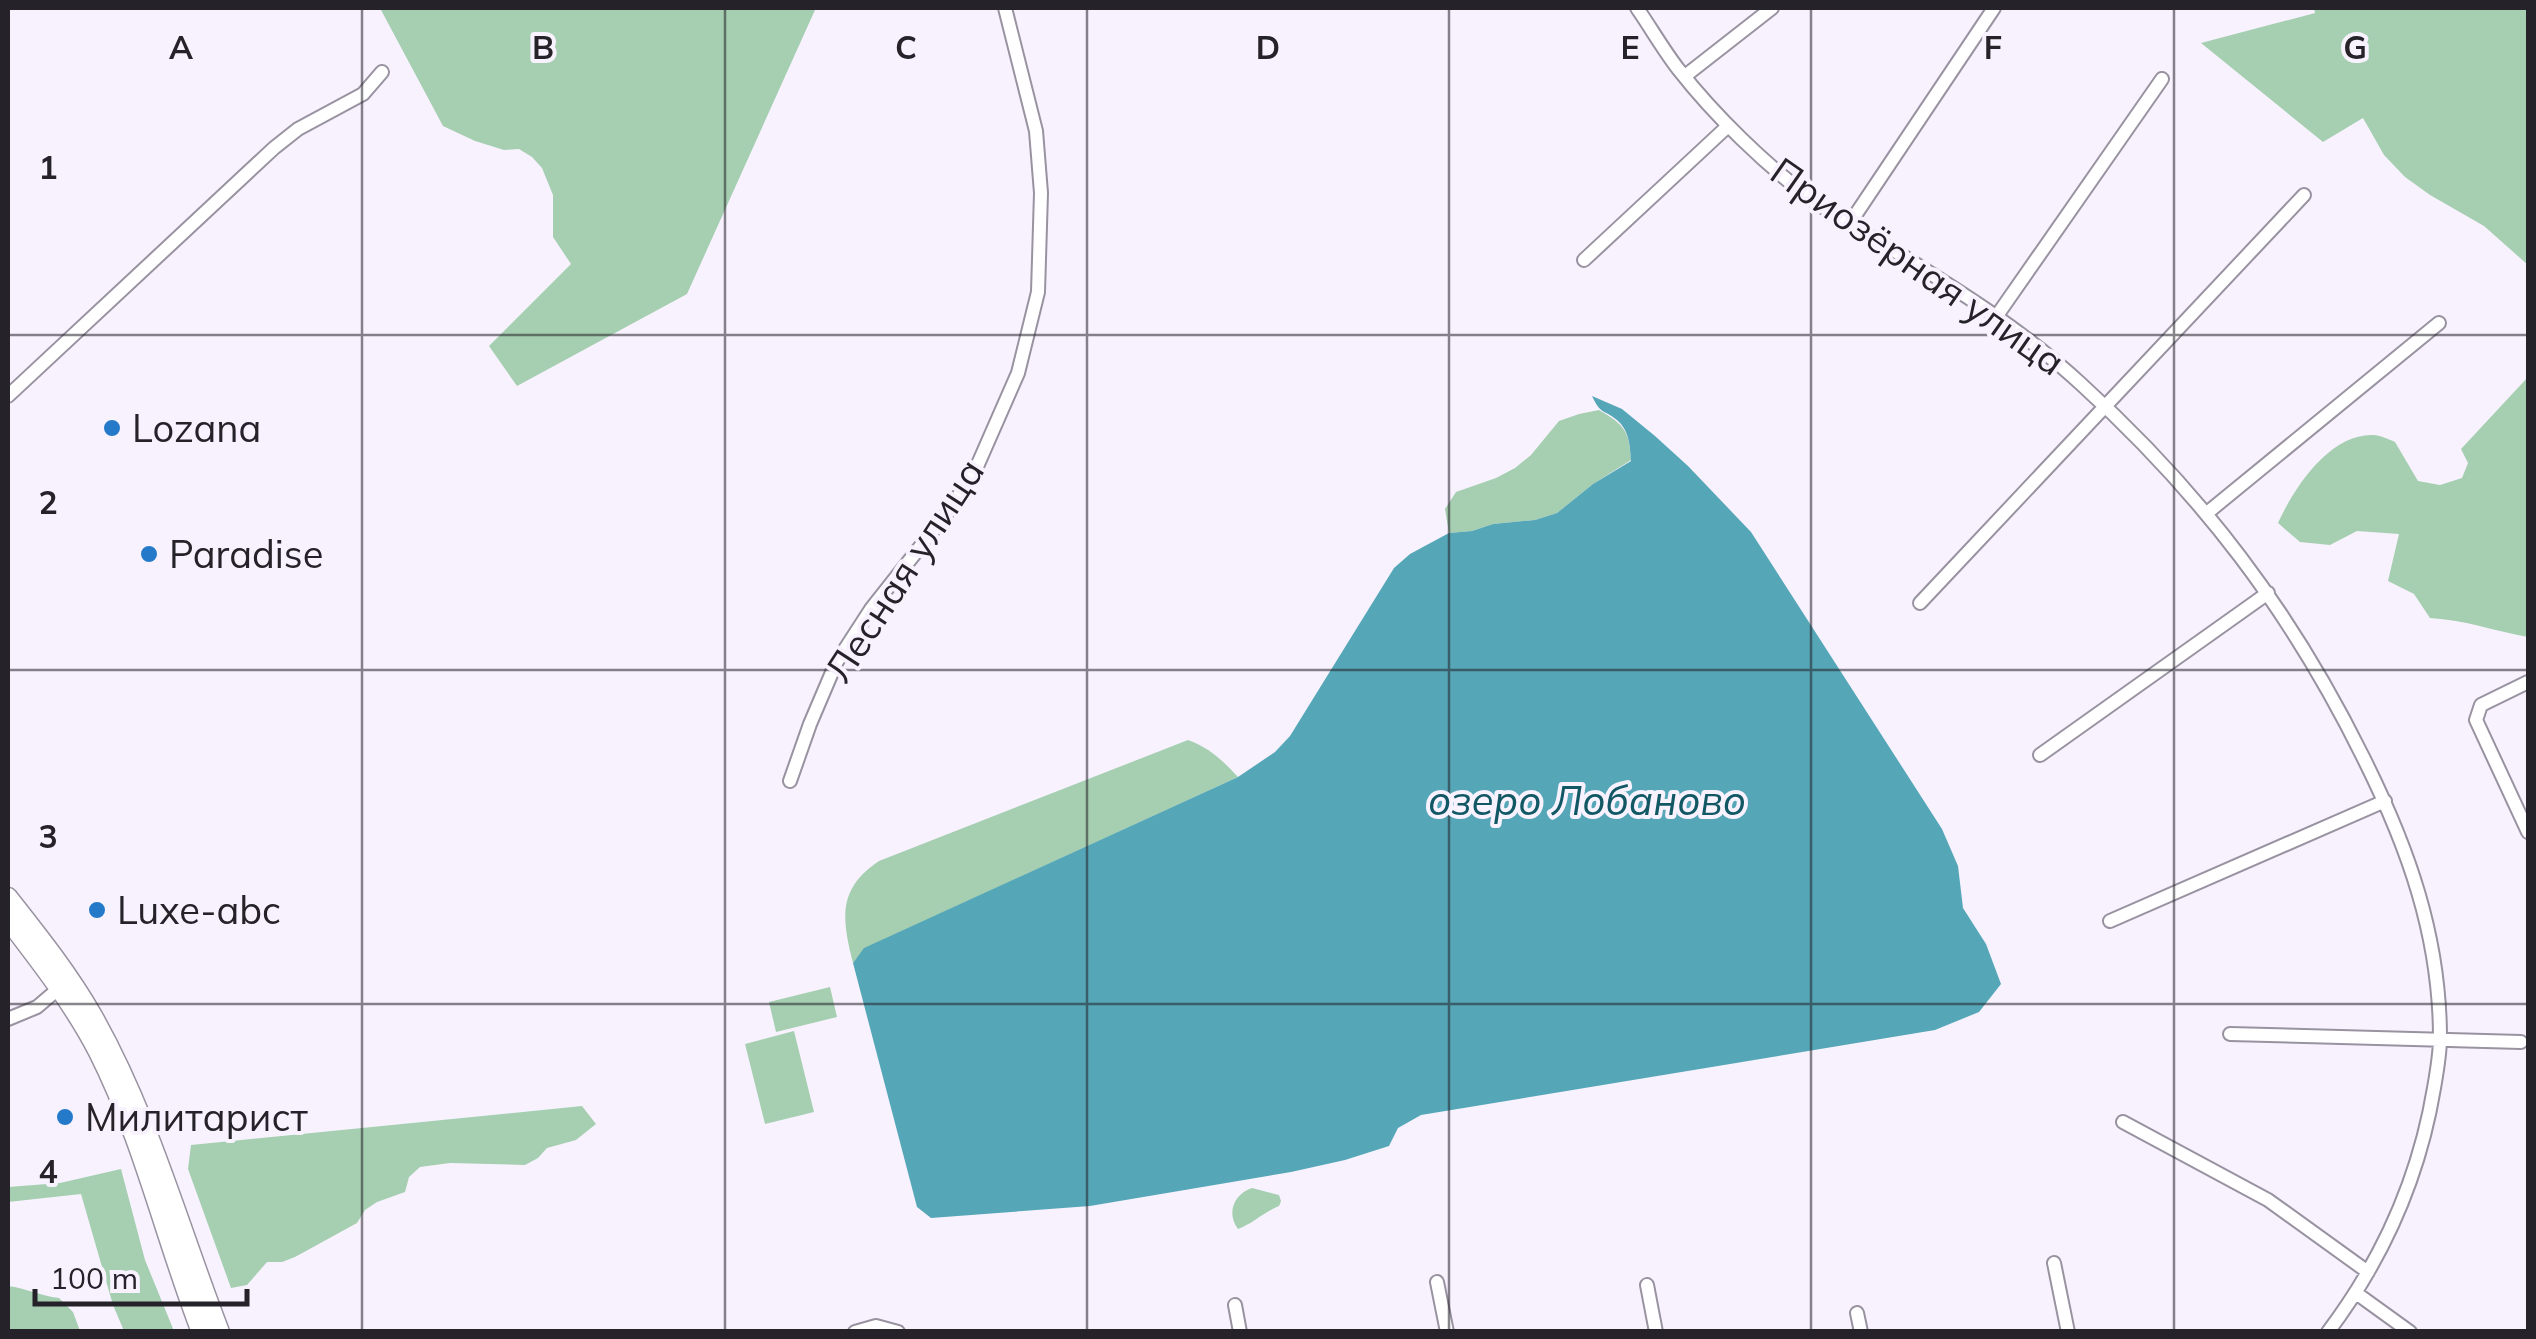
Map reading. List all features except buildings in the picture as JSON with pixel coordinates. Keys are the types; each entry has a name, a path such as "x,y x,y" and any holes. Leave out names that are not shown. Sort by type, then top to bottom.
{"main road":[{"path":"8,897 64,984 99,1054 138,1148 201,1332"},
{"path":"8,920 92,1014 130,1092 220,1332"}],"street":[{"name":"Лесная улица","path":"790,781 836,663 870,609 947,513 975,470 1018,373 1038,292 1041,193 1036,131 1005,8"},
{"name":"Приозёрная улица","path":"1637,8 1684,76 1728,126 1812,199 1996,316 2080,382 2208,513 2268,593 2341,712 2385,801 2418,886 2437,970 2440,1041 2428,1127 2411,1184 2382,1248 2328,1332"},
{"path":"1684,76 1772,8"},
{"path":"1850,223 1994,8"},
{"path":"8,396 274,148 298,129 363,94 382,72"},
{"path":"1996,316 2162,78"},
{"path":"1584,260 1728,126"},
{"path":"1920,604 2304,195"},
{"path":"2208,513 2439,322"},
{"path":"2040,755 2268,593"},
{"path":"2528,682 2482,705 2476,720 2528,832"},
{"path":"2110,921 2385,801"},
{"path":"8,1019 37,1007 64,984"},
{"path":"2230,1034 2522,1042"},
{"path":"2123,1122 2268,1200 2368,1272"},
{"path":"2054,1263 2068,1332"},
{"path":"1438,1282 1447,1332"},
{"path":"1647,1285 1656,1332"},
{"path":"2356,1293 2410,1332"},
{"path":"1235,1305 1240,1332"},
{"path":"1857,1312 1861,1332"},
{"path":"855,1332 876,1326 898,1332"}],"green space":[{"path":"2314,8 2528,8 2528,265 2484,226 2405,177 2384,155 2363,118 2323,142 2201,43 2315,13"},
{"path":"381,10 815,10 687,294 517,386 489,346 571,264 553,237 553,195 542,168 532,157 519,149 504,150 475,141 443,126"},
{"path":"2528,377 2528,637 2430,618 2414,594 2388,581 2399,534 2357,531 2330,545 2300,542 2278,523 2293,494 2315,466 2342,443 2357,437 2376,435 2395,442 2418,481 2440,485 2462,478 2468,463 2461,449"},
{"path":"1599,410 1624,430 1631,460 1557,513 1449,533 1445,509 1456,492 1515,468 1559,421"},
{"path":"1188,740 1215,755 1238,777 865,948 853,963 845,919 849,894 879,861"},
{"path":"830,987 837,1017 776,1032 769,1002"},
{"path":"794,1031 814,1112 765,1124 745,1044"},
{"path":"582,1106 596,1124 576,1140 547,1148 525,1165 450,1163 420,1167 409,1177 405,1192 377,1202 365,1210 357,1223 295,1257 267,1262 247,1285 231,1288 188,1169 191,1145"},
{"path":"121,1169 145,1260 174,1331 124,1331 81,1194 8,1202 8,1187 60,1183"},
{"path":"1252,1188 1279,1195 1281,1201 1279,1206 1238,1229 1234,1205"},
{"path":"8,1286 59,1298 73,1312 80,1331 8,1331"}],"water":[{"name":"озеро Лобаново","path":"1592,396 1622,409 1655,436 1751,532 1942,829 1958,866 1963,908 1986,944 2001,984 1979,1012 1935,1030 1421,1115 1398,1128 1389,1146 1291,1172 1090,1206 931,1218 917,1207 853,963 864,948 1238,777 1275,752 1290,736 1394,568 1410,554 1449,533 1557,513 1593,484 1631,461 1624,428 1600,409"}],"place":[{"name":"Lozana","path":"112,428"},
{"name":"Paradise","path":"149,554"},
{"name":"Luxe-abc","path":"97,910"},
{"name":"Милитарист","path":"65,1117"}]}
